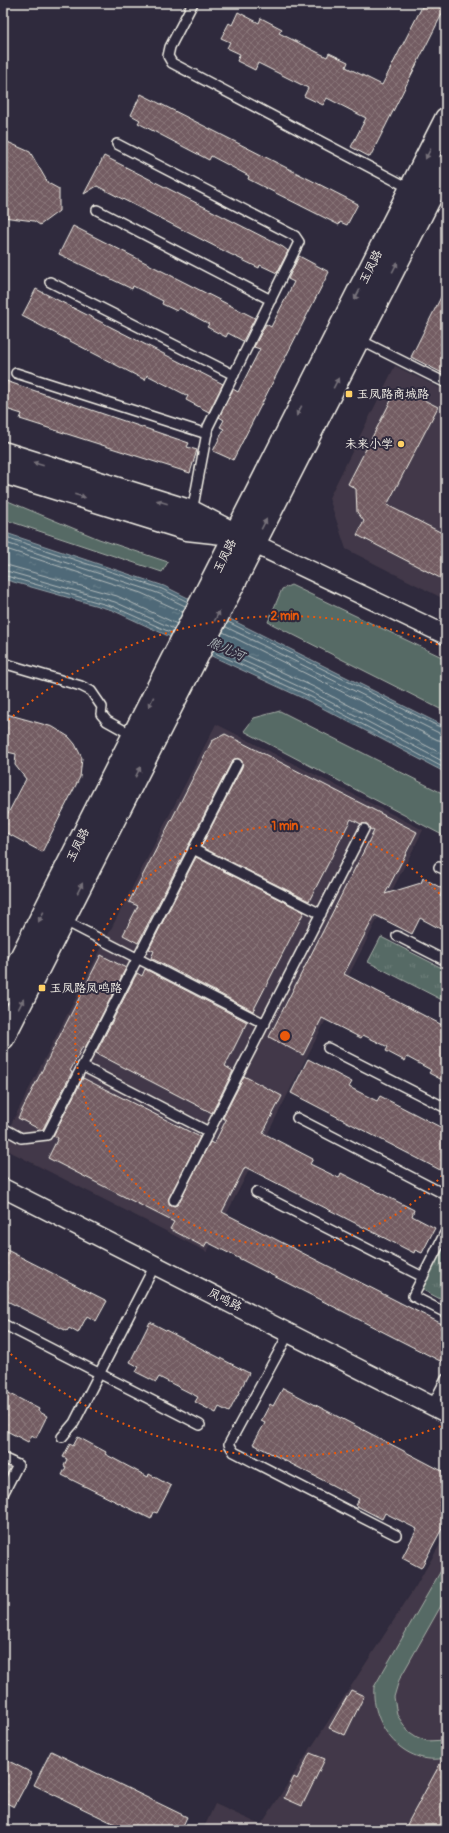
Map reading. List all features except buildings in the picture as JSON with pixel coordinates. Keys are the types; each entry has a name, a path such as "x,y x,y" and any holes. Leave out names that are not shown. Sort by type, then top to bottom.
{"street":[{"name":"玉凤路","path":"3,1038 63,920 178,671 245,540 411,189 446,119"},
{"name":"玉凤路","path":"245,540 358,339 446,166"},
{"path":"3,453 192,512 245,540 446,635"},
{"path":"3,472 187,529 245,540"},
{"name":"玉凤路","path":"3,993 134,736 178,671"},
{"name":"凤鸣路","path":"3,1188 439,1409"}],"lane":[{"path":"193,3 170,46 168,56 172,63 411,189"},
{"path":"117,144 295,236 299,242 208,427 192,512"},
{"path":"97,210 271,300"},
{"path":"50,282 234,375"},
{"path":"358,339 446,383"},
{"path":"16,373 207,434"},
{"path":"3,663 80,686 91,691 102,707 101,714 107,721 134,736"},
{"path":"3,1128 21,1138 47,1134 237,764"},
{"path":"174,1200 364,829"},
{"path":"193,849 321,914"},
{"path":"63,920 265,1024"},
{"path":"397,936 446,961"},
{"path":"328,1048 446,1108"},
{"path":"82,1066 209,1132"},
{"path":"297,1118 446,1195"},
{"path":"256,1192 423,1277"},
{"path":"446,1231 413,1296 446,1314"},
{"path":"62,1436 74,1424 155,1265"},
{"path":"3,1324 200,1425"},
{"path":"289,1333 229,1444 234,1452 396,1535"},
{"path":"439,1409 446,1379"},
{"path":"3,1458 18,1465 3,1494"}],"shaded area":[{"name":"未来小学","path":"395,366 446,391 446,600 346,549 329,498"},
{"path":"216,724 423,830 207,1252 3,1148 3,1140"},
{"path":"446,1534 446,1825 443,1830 203,1830 215,1804 261,1825 416,1586"}],"green space":[{"path":"3,499 99,539 168,562 162,572 3,519"},
{"path":"291,585 446,659 446,712 268,622 282,589"},
{"path":"280,711 446,795 446,837 244,731 254,718"},
{"path":"381,937 446,970 446,1002 368,962"},
{"path":"446,1242 446,1302 421,1289"},
{"path":"446,1562 446,1597 399,1680 394,1697 397,1715 408,1731 427,1741 446,1740 446,1758 431,1759 417,1756 404,1750 384,1729 378,1716 374,1687"}],"water":[{"name":"熊儿河","path":"3,532 164,586 446,727 446,773 309,701 112,610 3,579"}],"place":[{"name":"玉凤路商城路","path":"349,394"},
{"name":"未来小学","path":"401,444"},
{"name":"玉凤路凤鸣路","path":"42,988"}]}
